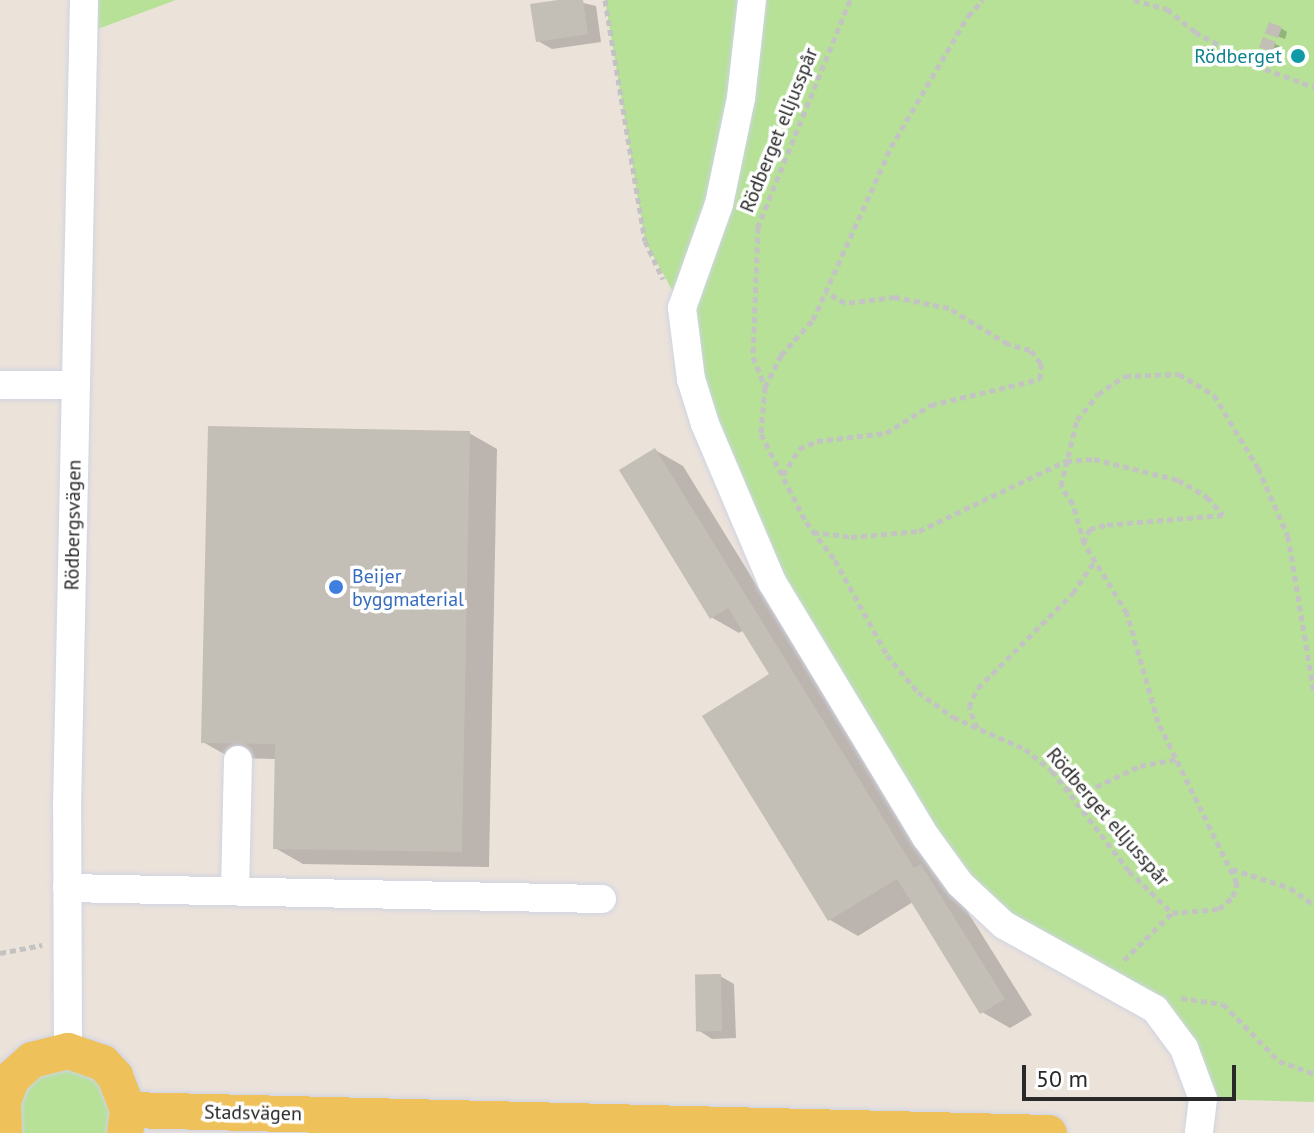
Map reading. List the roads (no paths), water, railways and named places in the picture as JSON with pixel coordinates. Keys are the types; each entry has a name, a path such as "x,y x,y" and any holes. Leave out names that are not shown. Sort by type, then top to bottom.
{"main road":[{"path":"4,1133 0,1113 6,1088 21,1068 46,1054 68,1051 103,1063 115,1076 127,1121"},
{"name":"Stadsvägen","path":"127,1121 1049,1133"}],"street":[{"name":"Rödbergsvägen","path":"68,1051 67,888 84,0"},
{"path":"752,0 741,98 719,204 682,308 691,379 705,424 772,582 926,837 983,908 1038,947 1128,991 1155,1009 1184,1048 1203,1099 1199,1133"},
{"path":"0,385 76,385"},
{"path":"235,891 238,760"},
{"path":"67,888 602,899"}],"place":[{"name":"Rödberget","path":"1298,56"},
{"name":"Beijer byggmaterial","path":"336,587"}]}
